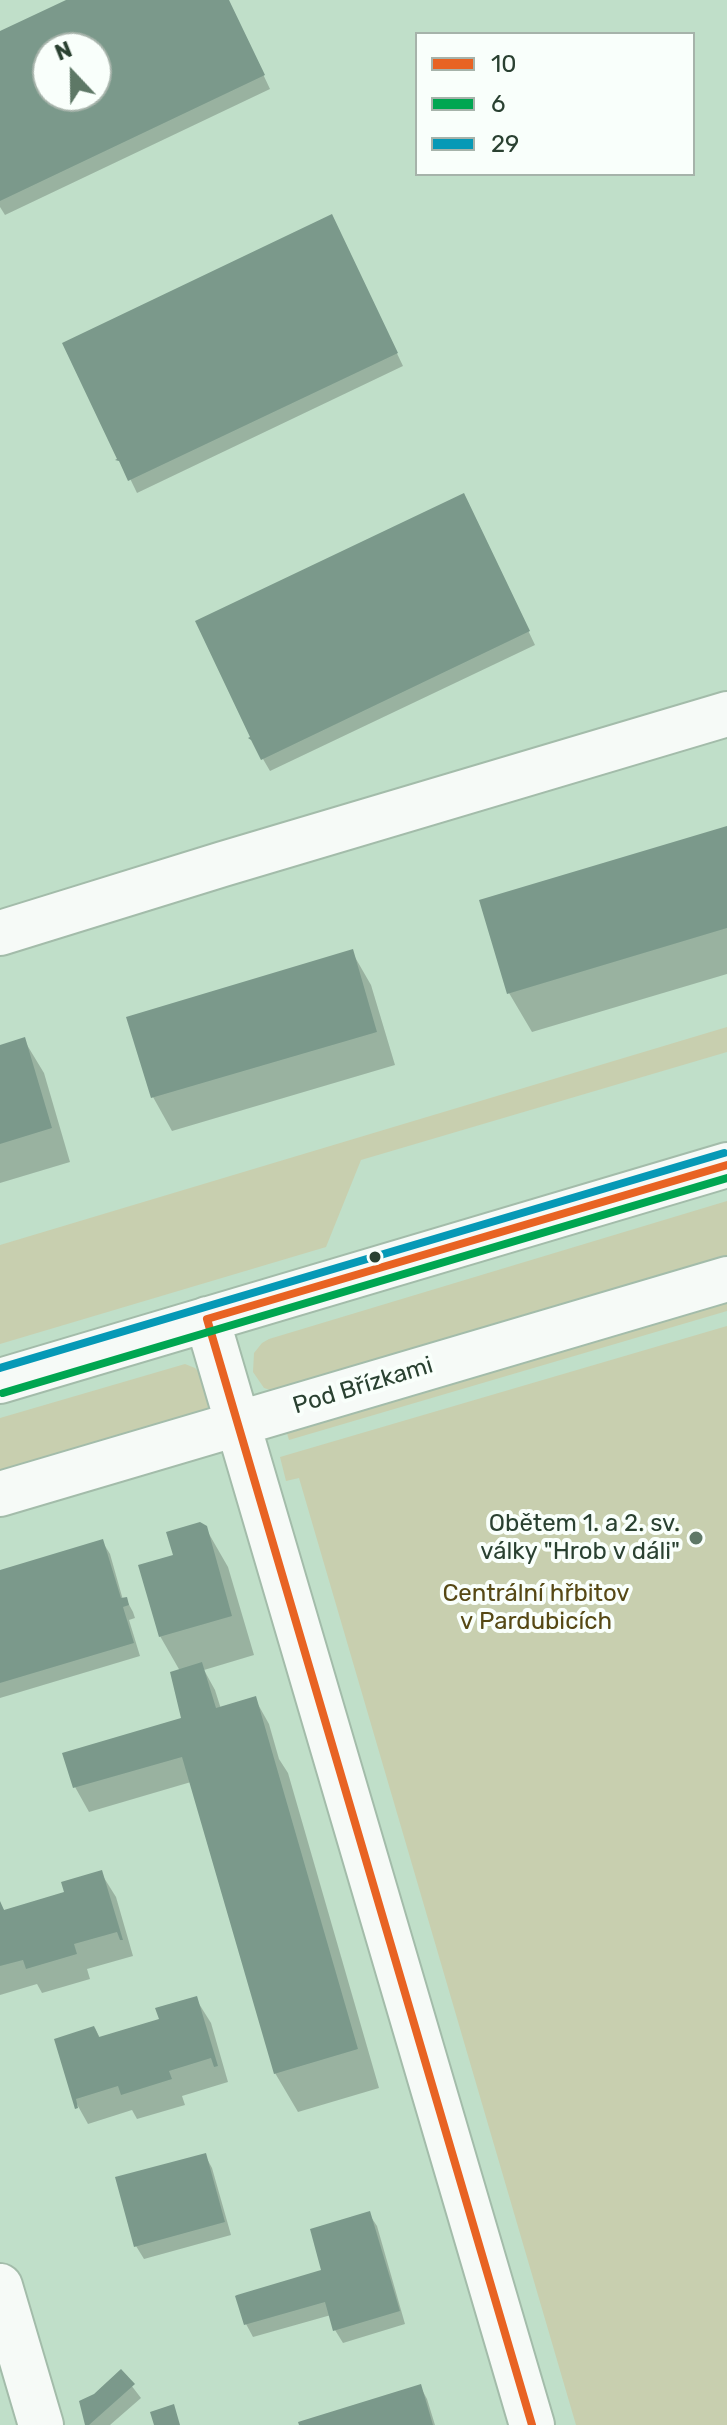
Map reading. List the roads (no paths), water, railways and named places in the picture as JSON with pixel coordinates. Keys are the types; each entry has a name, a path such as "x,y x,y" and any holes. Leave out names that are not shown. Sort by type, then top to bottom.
{"street":[{"path":"0,933 727,714"},
{"path":"0,1381 727,1165"},
{"name":"Pod Břízkami","path":"0,1494 727,1279"},
{"path":"207,1319 532,2425"},
{"path":"0,2286 41,2425"}],"place":[{"name":"Obětem 1. a 2. sv. války \"Hrob v dáli\"","path":"696,1538"}],"park label":[{"name":"Centrální hřbitov v Pardubicích","path":"536,1608"}]}
